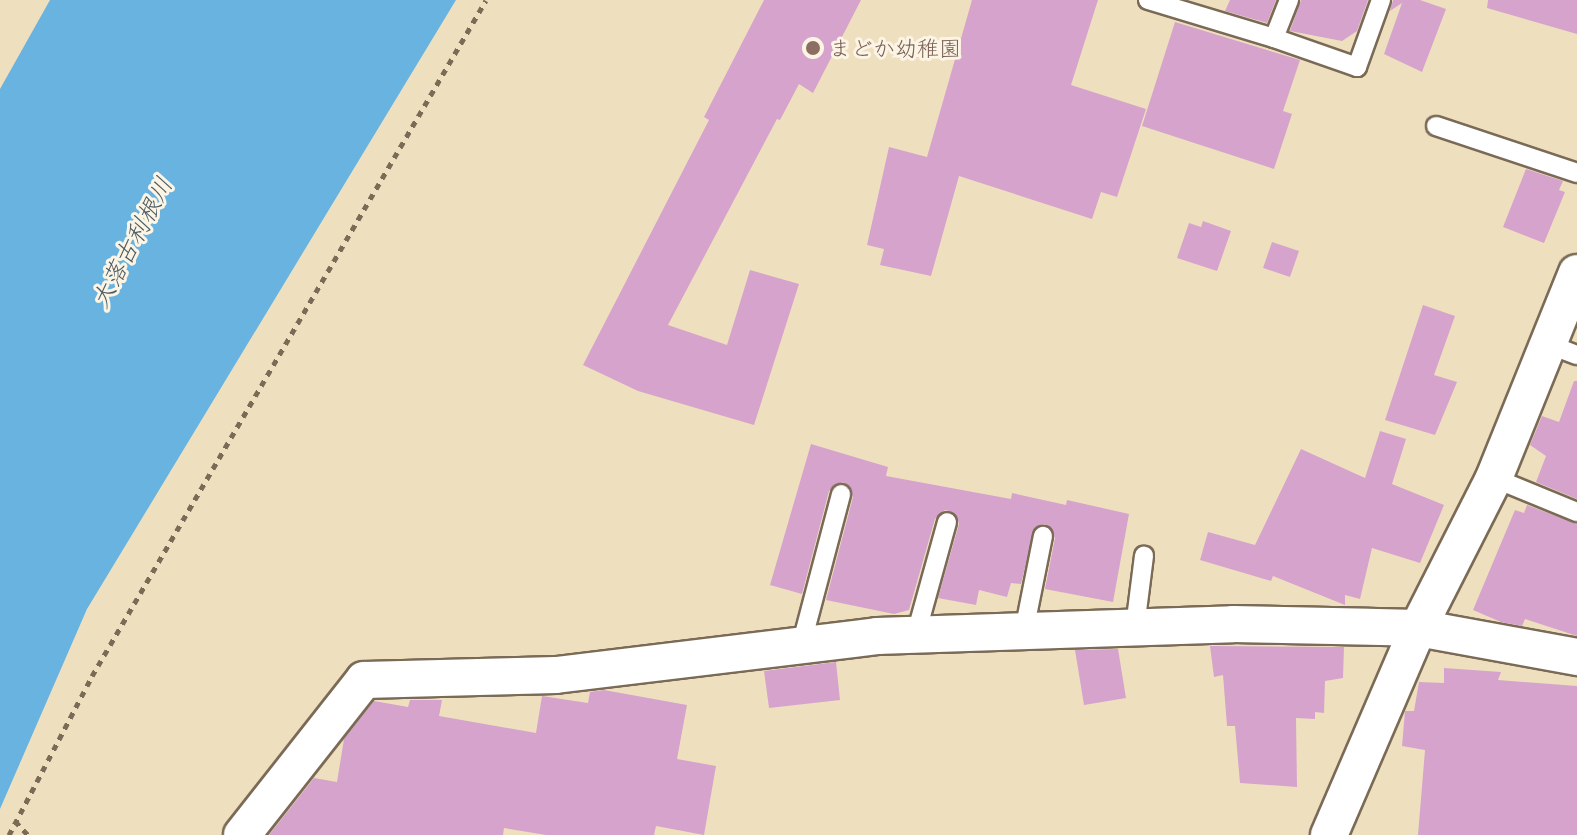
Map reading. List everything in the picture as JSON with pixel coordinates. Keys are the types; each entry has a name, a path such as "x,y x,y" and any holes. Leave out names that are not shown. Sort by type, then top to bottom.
{"street":[{"path":"1329,835 1418,628 1562,349 1577,273"},
{"path":"242,835 364,680 556,675 802,642 916,634 1135,627 1418,628 1577,657"}],"lane":[{"path":"1148,0 1357,67 1381,0"},
{"path":"1274,38 1289,0"},
{"path":"1436,126 1577,173"},
{"path":"1494,478 1577,512"},
{"path":"802,642 841,494"},
{"path":"916,634 947,522"},
{"path":"1024,631 1043,536"},
{"path":"1135,627 1144,556"}],"path":[{"path":"9,835 100,662 486,0"},
{"path":"15,821 28,835"}],"water":[{"name":"大落古利根川","path":"50,0 456,0 87,609 0,809 0,89"}],"building":[{"path":"764,0 861,0 813,93 799,84 780,120 777,119 668,325 727,345 750,270 799,284 754,425 638,391 583,365 709,120 704,117"},
{"path":"972,0 1098,0 1071,85 1146,109 1117,197 1101,192 1092,219 959,176 931,276 880,265 884,249 867,245 889,147 927,157"},
{"path":"1230,0 1276,0 1267,23 1225,11"},
{"path":"1301,0 1368,0 1357,31 1342,41 1290,31"},
{"path":"1393,0 1420,0 1446,9 1422,72 1384,54 1402,3 1390,11"},
{"path":"1488,0 1577,0 1577,34 1487,8"},
{"path":"1175,22 1300,60 1283,111 1292,114 1274,169 1142,126"},
{"path":"1526,169 1563,181 1559,190 1565,192 1544,243 1503,227"},
{"path":"1203,221 1231,231 1217,271 1177,258 1189,223 1201,227"},
{"path":"1272,242 1299,251 1290,277 1263,268"},
{"path":"1423,305 1455,316 1434,375 1457,382 1435,435 1385,420"},
{"path":"1574,381 1577,381 1577,499 1536,482 1546,456 1530,445 1542,416 1559,422"},
{"path":"1380,431 1406,439 1392,484 1444,505 1420,563 1372,548 1360,599 1345,595 1345,605 1273,576 1271,581 1200,560 1208,532 1255,545 1301,449 1365,478"},
{"path":"811,444 888,467 886,476 1011,499 1012,493 1066,505 1067,500 1129,514 1113,602 1045,589 1055,538 1045,524 1034,529 1021,584 1011,583 1007,597 979,590 976,605 938,598 959,524 955,513 945,510 935,519 909,610 894,614 826,600 853,497 843,482 829,491 802,594 770,585"},
{"path":"1527,505 1577,524 1577,636 1525,619 1522,626 1501,622 1473,610 1515,510 1524,513"},
{"path":"1210,646 1344,647 1343,678 1325,681 1324,713 1315,712 1315,719 1296,718 1297,787 1240,783 1235,726 1227,726 1223,675 1214,677"},
{"path":"1118,649 1126,698 1084,705 1075,650"},
{"path":"836,662 840,700 769,708 764,671"},
{"path":"1444,668 1501,672 1498,680 1577,686 1577,835 1418,835 1425,750 1402,746 1405,711 1414,711 1419,682 1444,683"},
{"path":"604,690 687,705 677,759 716,766 704,835 656,826 654,835 546,835 504,828 503,835 269,835 314,778 337,782 344,739 374,701 408,707 410,700 442,700 439,716 536,733 542,696 588,703 590,692"}],"place":[{"name":"まどか幼稚園","path":"813,48"}]}
